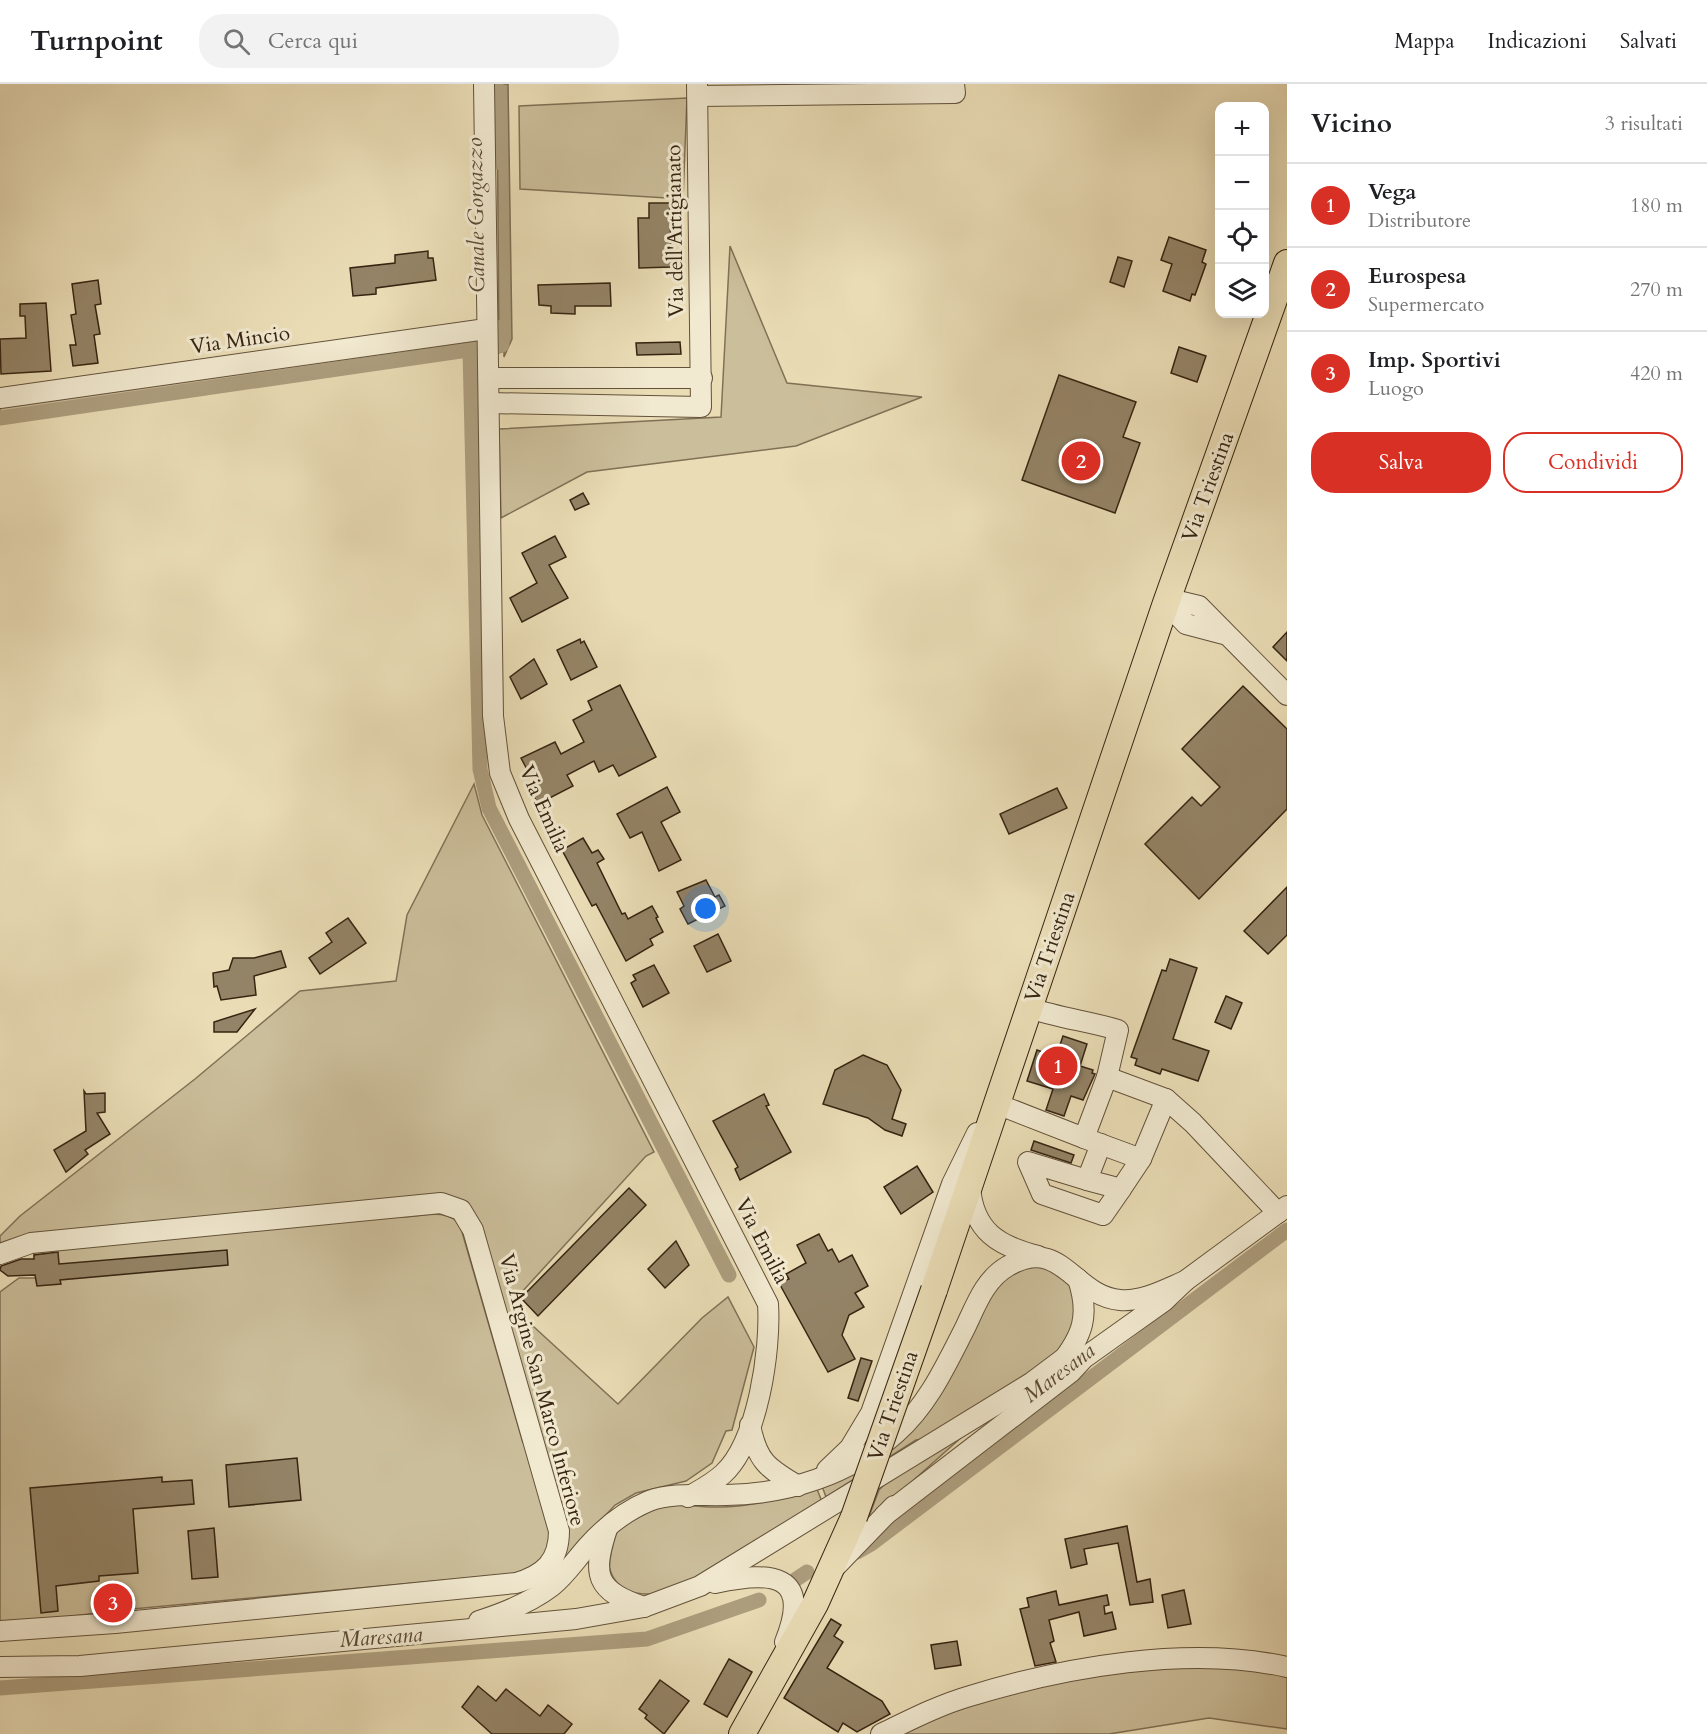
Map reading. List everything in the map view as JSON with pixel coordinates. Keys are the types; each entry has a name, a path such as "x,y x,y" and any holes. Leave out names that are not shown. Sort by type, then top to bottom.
{"main road":[{"name":"Via Triestina","path":"742,1734 815,1604 833,1569 854,1517 970,1186 1166,603 1284,279"}],"street":[{"name":"Via Emilia","path":"484,84 487,343 490,378 489,535 494,716 500,773 519,819 768,1304 770,1332 763,1381 740,1450 724,1473 688,1497"},
{"path":"697,90 955,93 954,84"},
{"name":"Via dell'Artigianato","path":"490,403 701,407 697,90"},
{"name":"Via Mincio","path":"0,398 487,343"},
{"path":"490,378 702,378"},
{"path":"1166,603 1186,624 1224,634 1287,695"},
{"path":"1030,1008 1062,1019 1084,1019 1118,1030 1092,1141 1087,1180"},
{"path":"819,1478 850,1448 871,1413 952,1184 1008,1072"},
{"path":"700,1586 1164,1301 1185,1281 1282,1210 1193,1122 1166,1099 1107,1077"},
{"path":"1121,1189 1028,1162 1042,1194 1103,1215 1142,1159 1166,1099"},
{"path":"997,1104 1142,1159"},
{"path":"970,1186 974,1214 987,1232 1018,1251 1058,1262 1104,1296 1120,1300 1137,1299 1185,1281"},
{"name":"Via Argine San Marco Inferiore","path":"0,1254 32,1243 441,1203 461,1210 472,1230 550,1500 559,1541 555,1555 547,1569 533,1578 516,1583 104,1624 0,1631"},
{"path":"454,1630 505,1612 553,1586 608,1526 621,1515 652,1500 751,1495 798,1486 841,1470 874,1452 898,1432 926,1399 990,1279 1009,1265 1040,1257"},
{"path":"833,1569 916,1483 1038,1388 1064,1363 1076,1341 1085,1311 1078,1279"},
{"path":"885,1515 1071,1372 1064,1363"},
{"path":"750,1425 759,1457 772,1471 798,1486"},
{"path":"608,1526 597,1559 603,1582 619,1597 644,1607"},
{"path":"0,1667 61,1667 576,1619 644,1607 700,1586 747,1576 782,1581 790,1589 794,1612 768,1687"},
{"path":"0,1654 61,1667"},
{"path":"881,1734 969,1696 1075,1671 1187,1658 1269,1663 1287,1667"}],"shaded area":[{"path":"497,84 508,84 512,339 504,357 504,351 499,353"},
{"path":"687,98 683,199 520,189 519,106"},
{"path":"730,246 787,383 922,397 796,446 587,472 501,518 499,429 721,417"},
{"path":"487,338 488,343 0,413 0,404"},
{"path":"474,784 482,815 654,1152 646,1156 510,1305 618,1404 702,1318 728,1297 754,1347 732,1430 726,1431 712,1463 686,1481 636,1493 615,1505 551,1574 538,1563 520,1573 122,1610 121,1595 106,1596 105,1612 0,1625 0,1292 19,1278 36,1278 34,1252 0,1252 0,1236 20,1216 195,1079 300,991 396,981 407,915","holes":["448,1212 464,1219 523,1443 460,1225 448,1216 433,1214 401,1217"]},
{"path":"1044,1266 1069,1284 1077,1299 1076,1322 1062,1348 1049,1361 1015,1386 923,1439 916,1440 826,1497 822,1486 855,1473 887,1452 986,1296 1019,1267"},
{"path":"973,1427 868,1519 879,1490 884,1485"},
{"path":"817,1489 822,1502 711,1570 687,1582 650,1594 637,1593 626,1589 612,1575 609,1565 611,1543 620,1528 629,1520 645,1512 671,1505 715,1507 747,1505"},
{"path":"1287,1663 1287,1729 1209,1718 1109,1734 877,1734 1081,1664"}],"building":[{"path":"649,203 670,203 671,267 639,268 638,218 649,218"},
{"path":"1169,237 1206,250 1202,262 1206,264 1195,295 1192,294 1190,301 1163,291 1172,264 1161,260"},
{"path":"428,251 428,258 433,258 436,280 376,288 376,294 353,296 350,268 395,263 395,255"},
{"path":"1118,257 1132,261 1124,287 1110,282"},
{"path":"98,280 101,304 95,305 100,334 94,335 98,363 73,366 70,345 76,345 71,315 76,314 72,284"},
{"path":"610,283 611,306 575,306 575,314 551,313 551,306 539,305 538,285"},
{"path":"46,303 51,371 1,374 0,339 26,338 25,316 20,316 20,304"},
{"path":"680,342 681,354 637,355 636,343"},
{"path":"1179,347 1206,356 1197,382 1171,373"},
{"path":"1059,375 1136,402 1123,437 1140,443 1115,513 1022,480"},
{"path":"583,493 589,504 575,510 570,500"},
{"path":"555,536 566,557 549,565 568,598 522,622 510,598 537,583 522,553"},
{"path":"1287,632 1287,661 1273,647"},
{"path":"580,639 581,643 584,641 597,667 571,680 557,650"},
{"path":"534,659 547,684 521,699 510,677"},
{"path":"620,685 656,757 619,776 613,765 599,772 594,761 567,775 573,786 538,804 527,783 533,781 521,758 555,742 561,754 584,742 573,720 592,710 588,701"},
{"path":"1243,686 1287,729 1287,809 1199,899 1145,844 1192,797 1201,806 1220,787 1182,749"},
{"path":"667,787 680,812 661,822 681,860 659,871 642,832 630,838 617,814"},
{"path":"1057,788 1067,808 1009,834 1000,814"},
{"path":"583,838 592,853 598,850 604,859 597,863 622,914 625,913 628,919 652,906 658,917 656,918 663,932 650,939 653,945 626,961 596,904 592,906 562,850"},
{"path":"706,880 715,897 719,895 725,906 688,924 680,909 684,906 677,892"},
{"path":"1287,887 1287,935 1268,954 1244,931"},
{"path":"348,918 366,943 320,974 309,958 332,942 326,933"},
{"path":"718,934 731,961 707,972 694,946"},
{"path":"281,951 286,967 254,976 256,995 221,1000 217,986 214,987 213,973 229,970 233,958 254,958"},
{"path":"1170,959 1197,968 1173,1039 1209,1051 1198,1081 1162,1069 1160,1074 1135,1065 1137,1059 1131,1057 1162,970 1166,971"},
{"path":"654,965 669,993 643,1007 631,983 636,980 633,975"},
{"path":"1226,996 1242,1003 1231,1029 1215,1022"},
{"path":"255,1009 237,1032 214,1032 214,1022"},
{"path":"1063,1036 1087,1044 1080,1066 1093,1070 1092,1073 1095,1074 1083,1100 1071,1096 1064,1116 1046,1110 1053,1089 1027,1081 1037,1050 1056,1057"},
{"path":"863,1055 887,1065 901,1090 892,1119 906,1124 902,1136 885,1130 868,1118 823,1104 835,1070"},
{"path":"84,1091 86,1094 105,1093 105,1112 97,1113 110,1134 85,1150 88,1154 66,1172 54,1150 86,1131"},
{"path":"764,1094 769,1105 766,1106 791,1152 740,1180 735,1169 738,1167 713,1121"},
{"path":"1034,1141 1074,1155 1071,1163 1031,1150"},
{"path":"917,1166 933,1192 901,1214 884,1187"},
{"path":"629,1188 646,1205 538,1316 521,1298"},
{"path":"819,1234 828,1251 832,1249 839,1262 852,1255 868,1286 855,1293 864,1307 849,1315 842,1335 855,1359 828,1372 779,1283 789,1279 786,1274 806,1263 797,1245"},
{"path":"676,1241 689,1265 665,1288 648,1269"},
{"path":"227,1250 228,1265 60,1280 61,1284 37,1286 35,1275 8,1276 0,1270 1,1266 21,1259 34,1259 34,1255 58,1252 59,1264"},
{"path":"861,1358 872,1361 858,1401 848,1398"},
{"path":"297,1458 301,1500 229,1507 226,1465"},
{"path":"162,1477 162,1482 192,1480 194,1504 133,1509 138,1573 99,1576 99,1581 56,1586 58,1611 41,1613 30,1488"},
{"path":"1127,1526 1137,1582 1150,1579 1153,1602 1130,1605 1118,1543 1084,1549 1087,1564 1071,1568 1065,1539"},
{"path":"214,1528 218,1577 192,1579 188,1531"},
{"path":"1184,1590 1191,1624 1168,1628 1162,1595"},
{"path":"1056,1591 1059,1605 1107,1595 1109,1605 1104,1606 1105,1614 1112,1612 1116,1629 1084,1636 1079,1612 1049,1620 1054,1641 1050,1643 1056,1662 1035,1666 1020,1609 1029,1607 1027,1598"},
{"path":"831,1619 841,1625 834,1636 843,1642 827,1668 882,1701 890,1714 857,1732 843,1723 838,1732 784,1698"},
{"path":"957,1641 961,1665 935,1669 931,1645"},
{"path":"729,1659 752,1672 727,1717 704,1704"},
{"path":"660,1680 689,1701 664,1734 645,1718 647,1715 639,1709"},
{"path":"478,1686 496,1701 506,1689 540,1716 548,1705 572,1724 564,1734 492,1734 462,1707"}],"waterway":[{"name":"Canale Gorgazzo","path":"496,84 498,162"},
{"path":"0,418 502,345 501,327"},
{"path":"470,351 480,769 489,808 729,1275"},
{"name":"Maresana","path":"857,1552 871,1544 1287,1230"},
{"name":"Maresana","path":"795,1580 807,1572"},
{"name":"Maresana","path":"0,1688 647,1639 759,1600"}],"place":[{"name":"Eurospesa","path":"1081,461"},
{"name":"Vega","path":"1058,1066"},
{"name":"Imp. Sportivi","path":"113,1603"}]}
